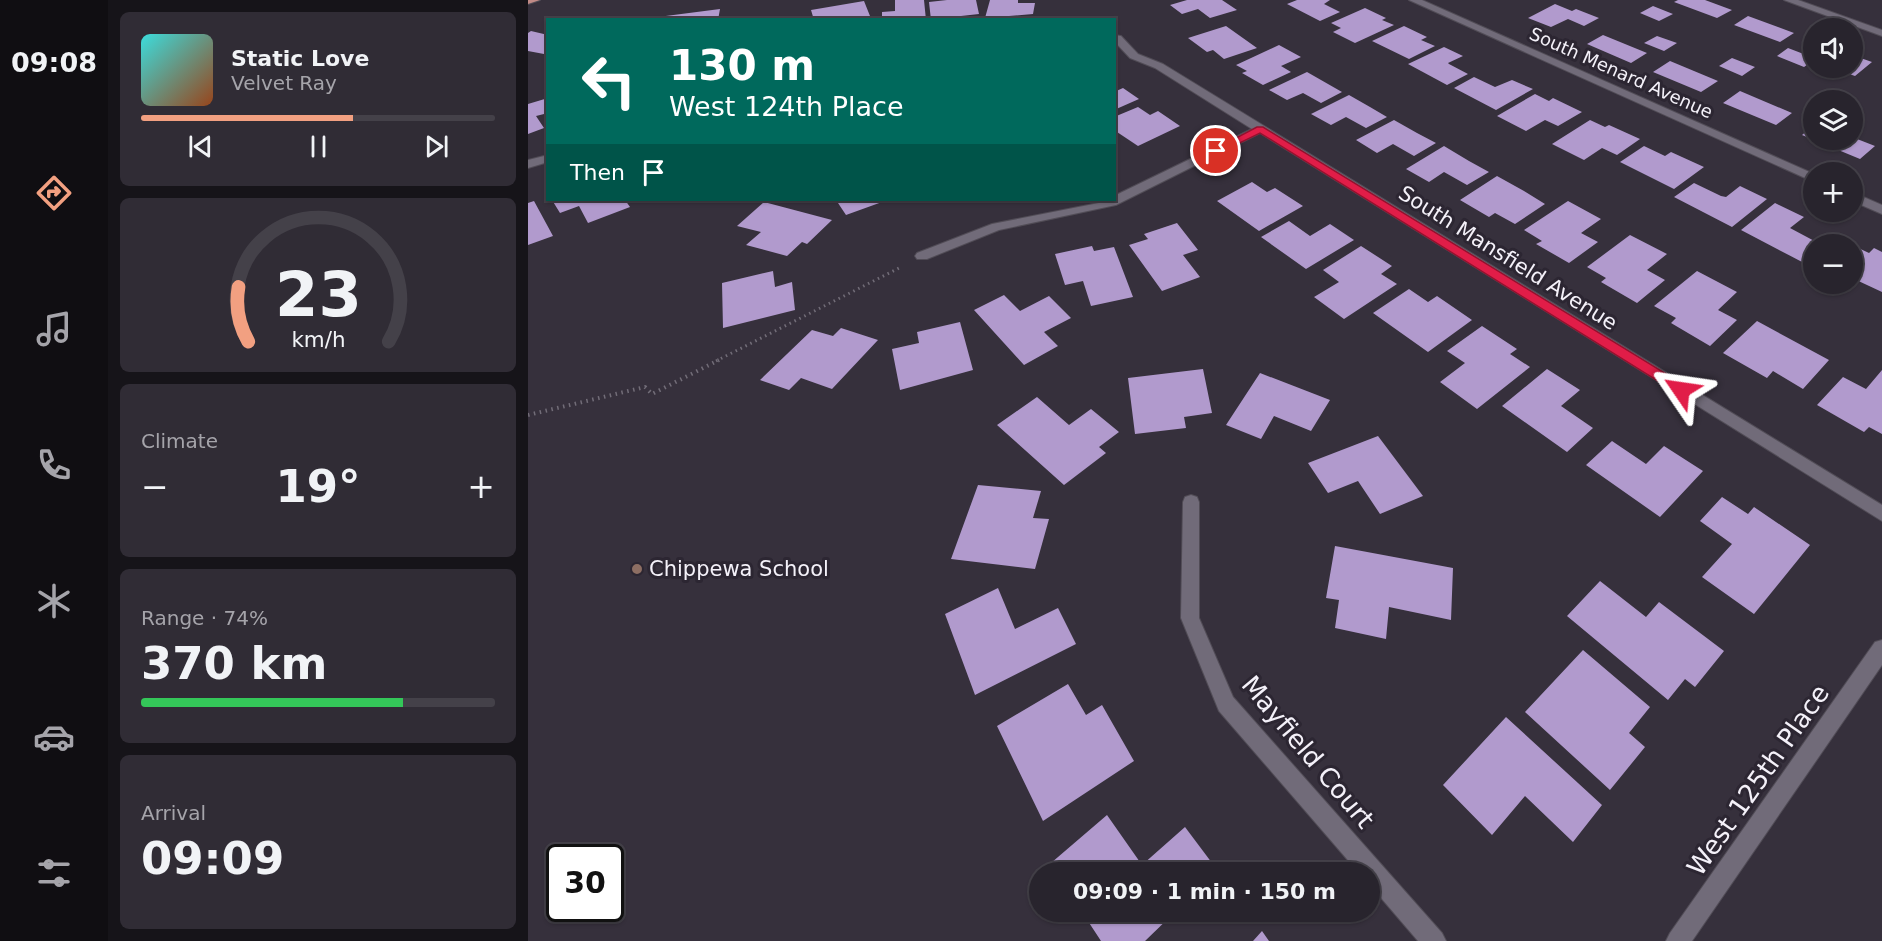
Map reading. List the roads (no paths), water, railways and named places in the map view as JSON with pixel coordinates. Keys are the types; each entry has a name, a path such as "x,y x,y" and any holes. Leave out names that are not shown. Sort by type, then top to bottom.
{"main road":[{"path":"528,1 535,0"}],"street":[{"name":"South Menard Avenue","path":"1414,0 1803,174"},
{"path":"1789,0 1882,33"},
{"name":"South Mansfield Avenue","path":"1116,38 1134,56 1159,66 1882,514"},
{"path":"1116,199 1260,129"},
{"path":"528,164 546,159"},
{"path":"922,256 996,227 1112,201"},
{"path":"1863,201 1882,210"},
{"name":"Mayfield Court","path":"1191,502 1190,618 1226,704 1434,941"},
{"name":"West 125th Place","path":"1678,941 1882,649"}],"place":[{"name":"Chippewa School","path":"637,569"}]}
